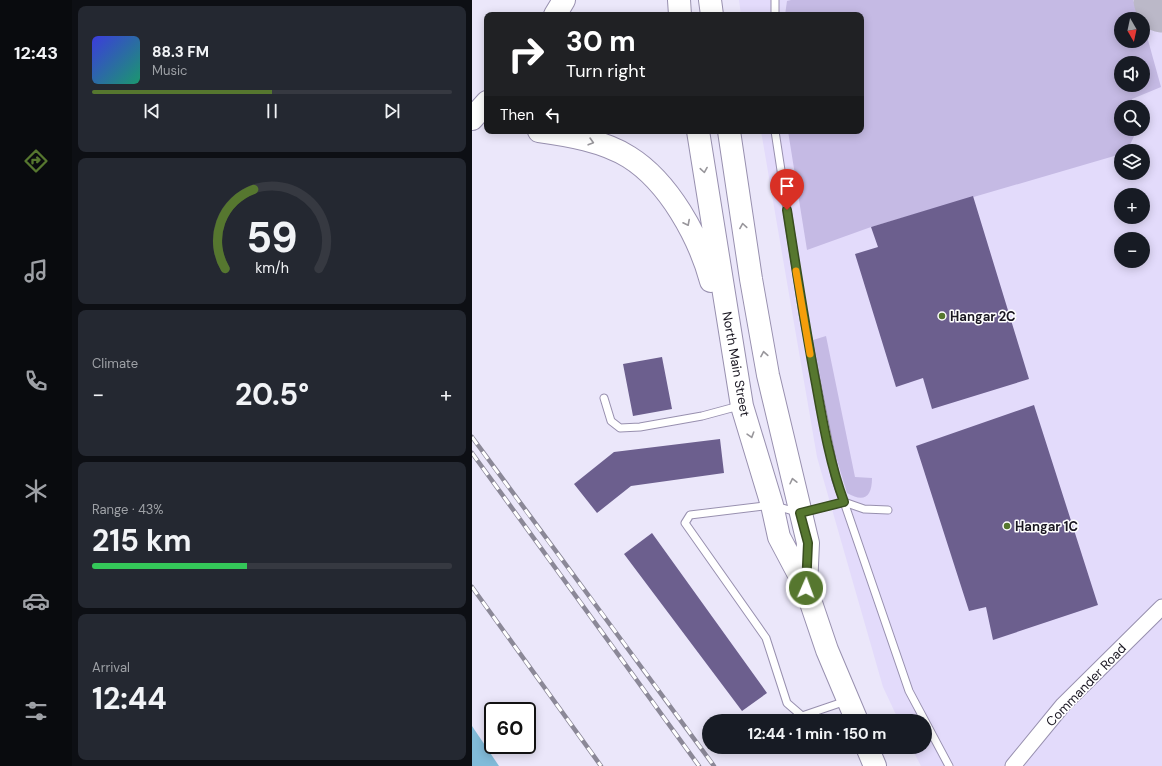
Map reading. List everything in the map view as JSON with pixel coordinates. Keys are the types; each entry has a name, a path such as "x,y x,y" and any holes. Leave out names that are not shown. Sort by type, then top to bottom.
{"main road":[{"path":"557,12 564,0"},
{"path":"678,0 680,12"},
{"path":"710,0 712,12"},
{"path":"472,120 484,106"},
{"path":"472,129 484,129"},
{"path":"562,134 603,145 628,156 648,170 665,190 682,214 706,262 720,310 742,406"},
{"name":"North Main Street","path":"698,134 742,406 772,505 779,537 806,588 827,650 854,714"},
{"name":"North Main Street","path":"729,134 751,279 768,375 808,543 806,588"},
{"path":"870,754 875,766"}],"street":[{"name":"Commander Road","path":"1013,766 1063,705 1162,607"}],"lane":[{"path":"775,0 775,12"},
{"path":"775,134 804,322 836,480 909,691 950,766"},
{"path":"604,398 611,421 620,428 640,427 671,422 742,406"},
{"path":"848,700 802,716 787,703 766,638 686,523 690,515 772,505 800,513 844,502 864,509 888,510"}],"shaded area":[{"path":"739,0 1162,0 1162,766 921,766 915,754 932,754 932,714 896,714 883,687 817,457 762,134 864,134 864,12 741,12"},
{"path":"791,0 1133,0 1139,12 1114,12 1114,48 1150,47 1161,87 1150,92 1150,56 1114,56 1114,92 1149,92 1132,100 1114,100 1114,136 1134,136 1130,144 1114,144 1114,156 871,227 807,250 788,134 864,134 864,12 785,12 787,1"},
{"path":"826,336 855,477 872,478 872,485 869,494 862,498 858,498 847,493 836,457 813,340"}],"water":[{"path":"472,726 484,744 484,754 491,754 499,766 472,766"}],"building":[{"name":"Hangar 2C","path":"973,196 1029,379 932,409 923,378 896,387 855,254 878,247 871,227"},
{"path":"662,357 672,409 633,416 623,364"},
{"name":"Hangar 1C","path":"1034,405 1098,605 993,640 986,607 969,611 916,446"},
{"path":"720,439 724,473 631,486 597,513 574,484 614,452"},
{"path":"652,533 767,693 742,711 624,554"}],"taxiway":[{"path":"1160,0 1162,6"}],"railway":[{"path":"472,437 714,766"},
{"path":"472,453 699,766"},
{"path":"472,587 601,766"}],"slow traffic":[{"path":"796,271 810,354"}],"place":[{"name":"Hangar 2C","path":"942,316"},
{"name":"Hangar 1C","path":"1007,526"}],"route":[{"path":"787,210 803,314 824,427 836,480 844,502 800,513 808,543 806,588"}]}
